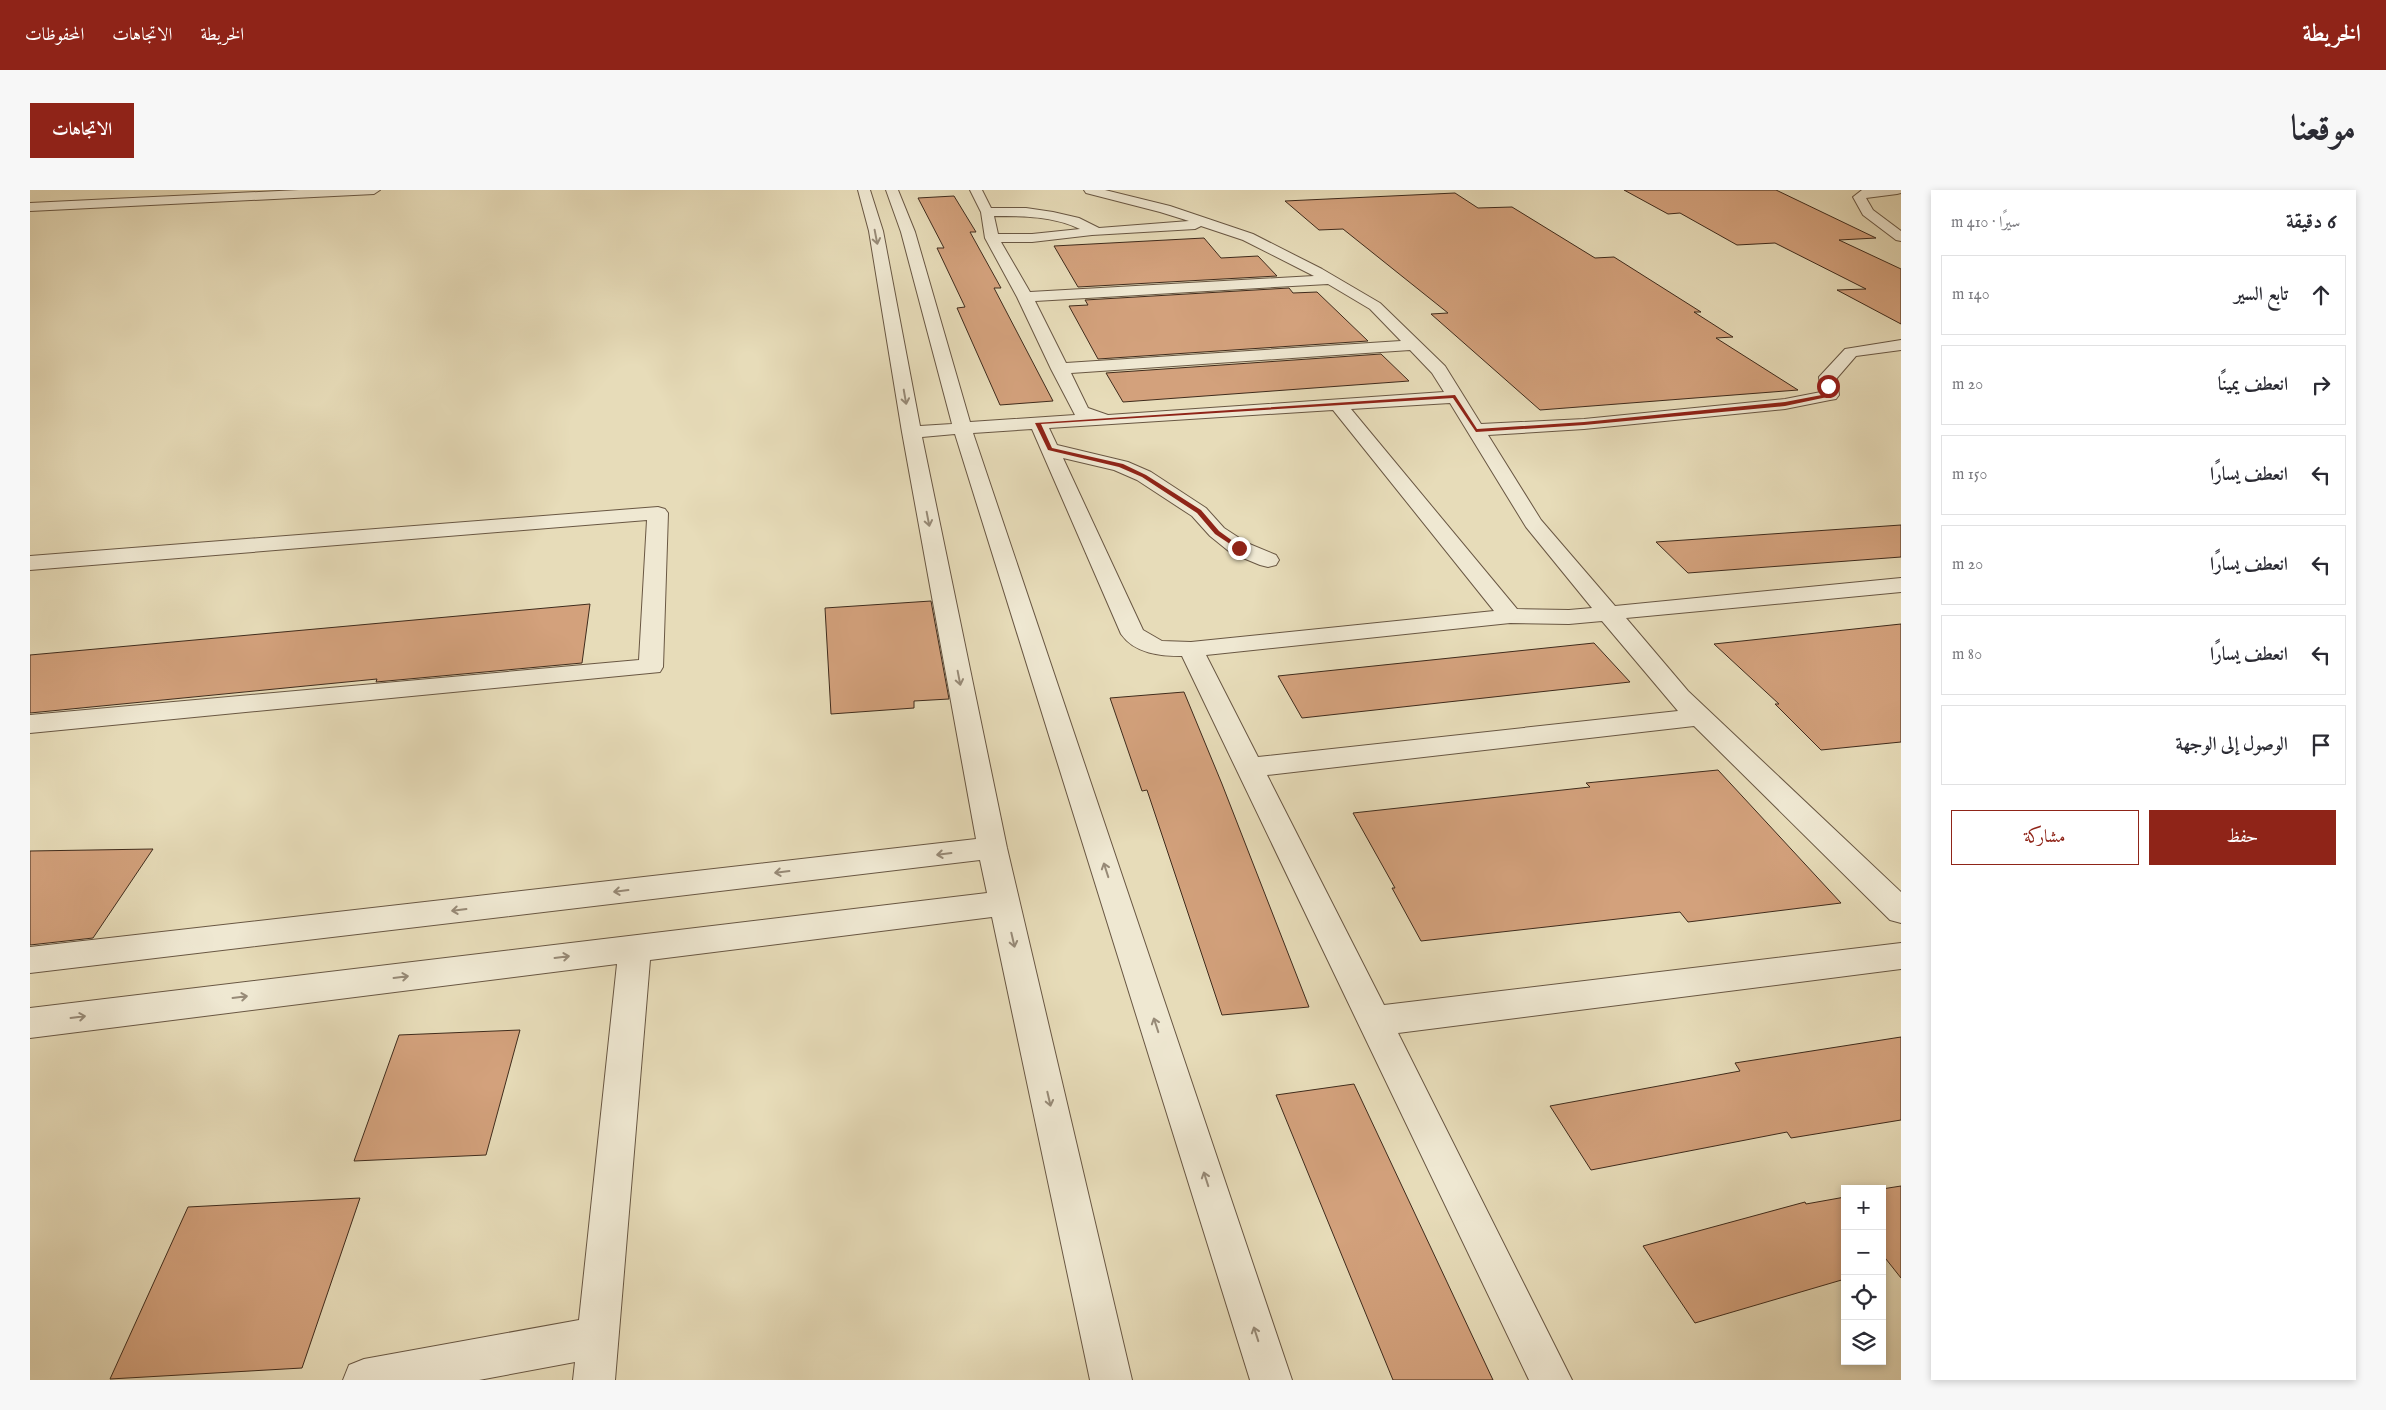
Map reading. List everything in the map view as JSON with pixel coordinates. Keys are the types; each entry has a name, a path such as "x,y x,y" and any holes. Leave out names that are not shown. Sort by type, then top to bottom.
{"street":[{"path":"30,200 256,190"},
{"path":"30,207 374,190"},
{"path":"864,190 876,231 911,432 992,848 1111,1380"},
{"path":"892,190 908,232 962,428 1271,1380"},
{"path":"976,190 987,212 992,238 1025,297 1081,411 1097,419"},
{"path":"1090,190 1164,209 1248,237 1375,306 1439,370 1533,523 1679,698 1901,911"},
{"path":"1898,190 1865,193 1859,197 1868,212 1901,238"},
{"path":"987,212 1026,212 1053,216 1074,221 1097,232"},
{"path":"992,238 1032,238 1206,224"},
{"path":"1025,297 1330,280"},
{"path":"1059,369 1414,345"},
{"path":"1476,430 1584,424 1775,405 1830,395 1828,376 1851,352 1901,345"},
{"path":"911,432 1455,397"},
{"path":"1338,405 1510,616"},
{"path":"1038,423 1132,634 1157,648 1191,650 1510,616 1569,617 1901,585"},
{"path":"1050,449 1121,466 1144,476 1199,512 1217,532 1239,548 1268,560"},
{"path":"30,563 658,513 651,666 30,724"},
{"path":"1191,650 1551,1380"},
{"path":"1250,767 1700,717"},
{"path":"30,960 992,848"},
{"path":"30,1023 1005,903"},
{"path":"594,1380 635,948"},
{"path":"1375,1021 1901,956"},
{"path":"364,1380 598,1337"}],"building":[{"path":"1624,190 1776,190 1876,238 1839,240 1901,269 1901,324 1837,290 1866,289 1775,243 1737,245 1680,213 1668,214"},
{"path":"1455,193 1478,208 1512,207 1595,258 1614,257 1701,312 1694,312 1733,337 1716,338 1798,390 1540,410 1431,314 1448,313 1343,229 1319,230 1285,201"},
{"path":"954,196 976,232 970,232 1001,288 994,288 1053,401 1000,405 957,308 965,307 937,248 944,248 918,198"},
{"path":"1204,238 1221,258 1258,256 1277,276 1078,287 1054,246"},
{"path":"1289,288 1293,293 1317,292 1368,341 1098,359 1069,306 1088,305 1085,300"},
{"path":"1381,354 1409,381 1123,402 1106,373"},
{"path":"1901,525 1901,557 1688,573 1656,542"},
{"path":"931,601 949,699 914,701 914,708 831,714 825,608"},
{"path":"590,604 582,663 376,682 377,679 30,713 30,655"},
{"path":"1901,624 1901,742 1821,750 1775,704 1779,704 1714,644"},
{"path":"1594,643 1630,682 1302,718 1278,676"},
{"path":"1184,692 1309,1007 1222,1015 1147,790 1142,791 1110,698"},
{"path":"1718,770 1841,903 1688,922 1680,912 1421,941 1392,888 1395,888 1353,813 1590,787 1586,783"},
{"path":"153,849 93,938 30,945 30,851"},
{"path":"520,1030 486,1155 354,1161 399,1035"},
{"path":"1901,1037 1901,1120 1791,1138 1787,1132 1591,1170 1550,1106 1740,1071 1735,1063"},
{"path":"1354,1084 1493,1380 1393,1380 1276,1095"},
{"path":"1901,1186 1901,1278 1886,1259 1886,1188"},
{"path":"360,1198 302,1368 110,1379 188,1207"},
{"path":"1841,1198 1841,1280 1695,1323 1643,1246 1805,1202 1806,1204"}],"route":[{"path":"1239,548 1217,532 1199,512 1144,476 1121,466 1050,449 1038,423 1455,397 1476,430 1584,424 1785,404 1830,395 1828,386"}]}
